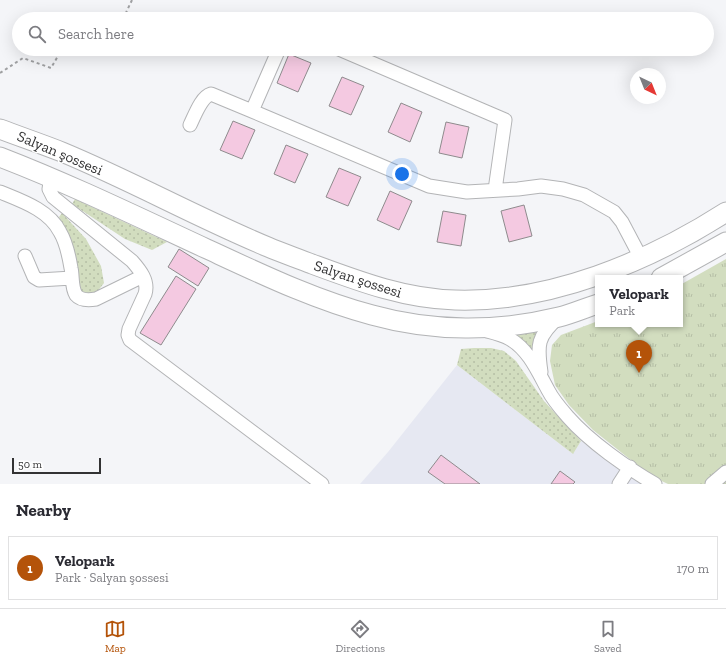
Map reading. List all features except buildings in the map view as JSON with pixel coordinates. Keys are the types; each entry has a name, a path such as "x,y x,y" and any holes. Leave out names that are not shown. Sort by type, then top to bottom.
{"highway":[{"name":"Salyan şossesi","path":"0,129 62,152 268,247 358,281 405,295 453,300 492,300 561,286 595,276"},
{"name":"Salyan şossesi","path":"0,157 51,177 254,271 323,300 373,316 416,324 478,328 517,325 559,317 595,305"},
{"name":"Salyan şossesi","path":"597,275 641,258 714,220 726,212"},
{"path":"666,275 726,242"}],"street":[{"path":"252,111 276,56"},
{"path":"355,56 505,120 495,190"},
{"path":"190,125 203,100 207,95 211,94 429,186 467,192 541,186 563,189 584,195 614,212 622,222 641,258"},
{"path":"51,177 49,189 53,197 132,261 143,276 147,288 129,329 128,335 130,340 322,484"},
{"path":"0,192 21,200 46,215 52,221 60,232 65,243 71,266 73,288 77,295 82,299 96,299 143,276"},
{"path":"25,256 34,277 39,280 72,278"},
{"path":"542,378 539,344 547,327 559,317"},
{"path":"478,328 501,335 511,340 518,346 529,357 557,404 579,429 630,468 655,484"},
{"path":"619,484 630,468"},
{"path":"712,484 726,472"}],"path":[{"path":"126,12 132,0"},
{"path":"0,73 23,58 51,68 58,56"}],"shaded area":[{"path":"457,365 573,454 581,441 642,484 360,484 388,452"}],"green space":[{"path":"75,199 167,242 152,250 125,239 72,204"},
{"path":"62,213 86,239 101,266 104,283 97,292 88,296 80,290 78,271 73,252 59,217"},
{"path":"726,259 726,484 668,484 651,476 593,430 569,405 555,385 550,361 552,345 561,335 595,322 595,327 683,327 683,283"},
{"path":"537,330 533,355 516,334"},
{"path":"491,348 504,351 516,361 544,401 581,441 573,454 457,365 461,349"}],"place":[{"name":"Velopark","path":"639,373"}]}
